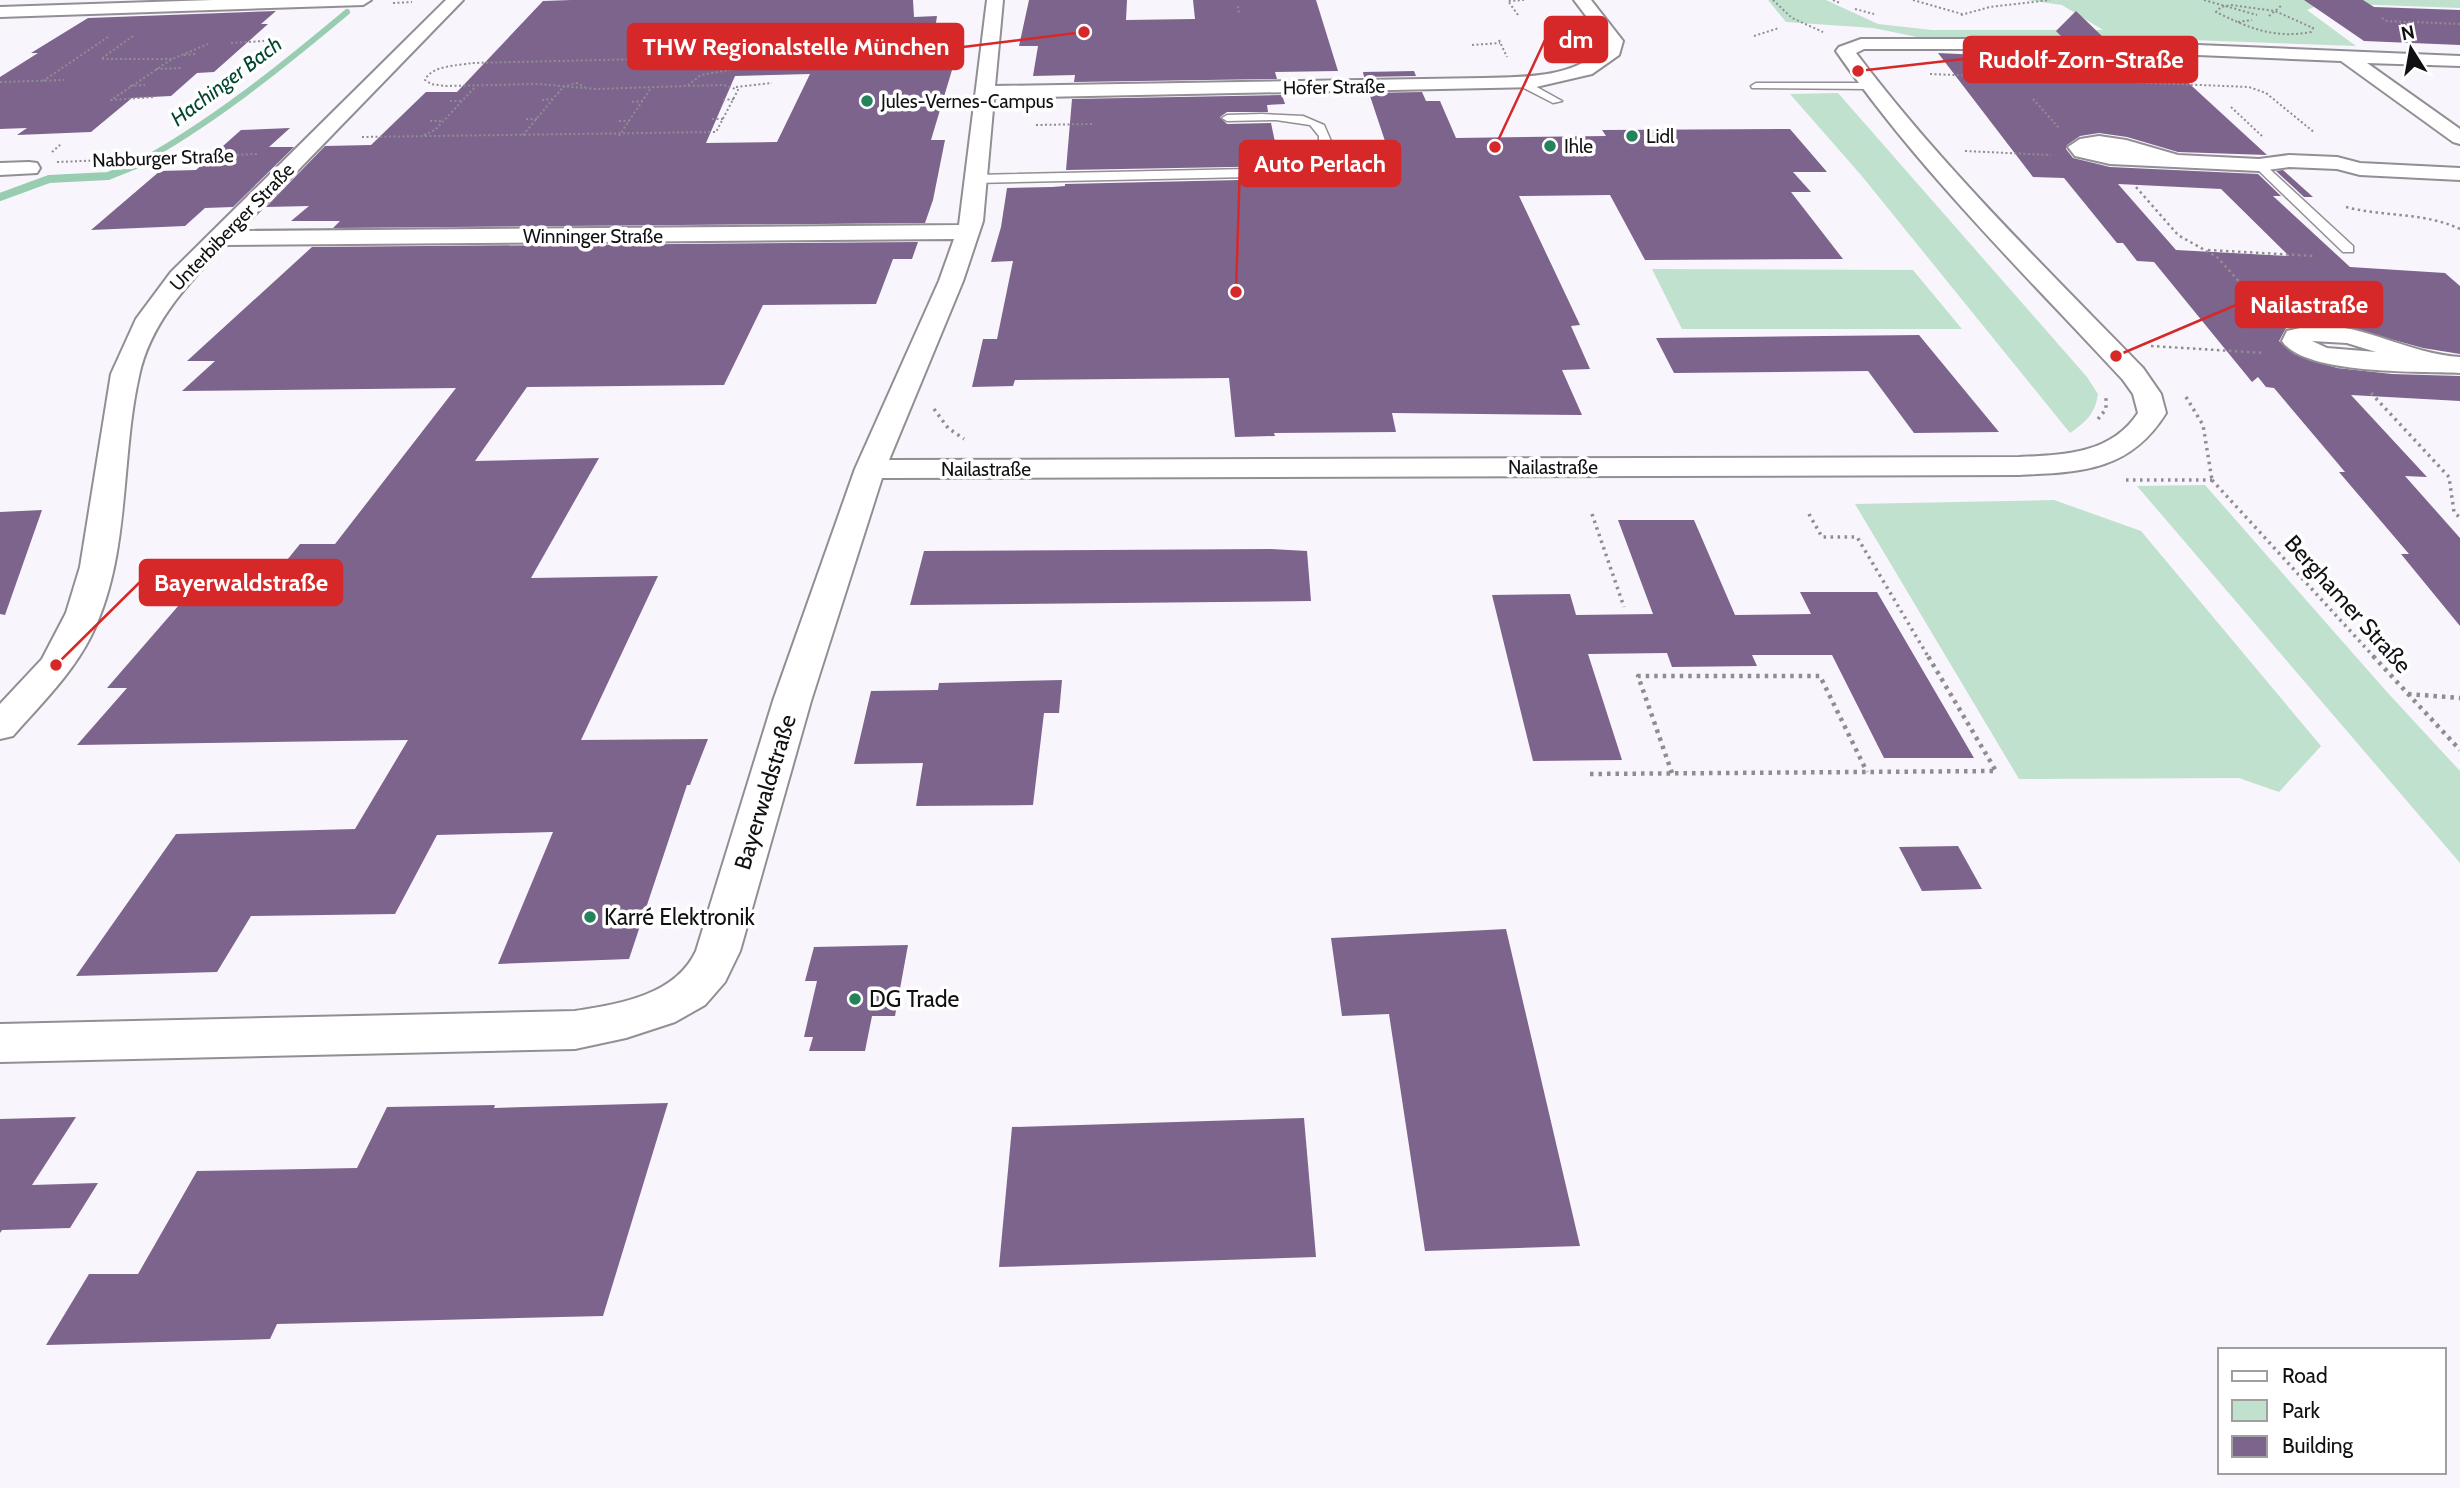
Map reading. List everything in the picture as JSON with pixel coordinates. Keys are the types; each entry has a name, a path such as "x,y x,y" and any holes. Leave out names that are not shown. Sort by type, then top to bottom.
{"street":[{"path":"0,12 363,0"},
{"name":"Unterbiberger Straße","path":"0,727 56,665 83,613 97,567 125,374 149,319 180,277 456,0"},
{"name":"Bayerwaldstraße","path":"0,1043 202,1041 575,1030 630,1020 669,1006 704,979 718,951 792,701 870,469 951,281 972,221 995,0"},
{"name":"Hofer Straße","path":"985,92 1520,82 1576,74 1598,65 1613,51 1614,41 1582,0"},
{"name":"Nailastraße","path":"870,469 1897,467 2065,464 2106,454 2139,435 2152,412 2147,394 2133,374 1947,178 1869,86 1845,51 1850,46 1906,43 2000,43 2347,57"},
{"path":"2347,57 2460,61"},
{"path":"2347,57 2460,138"},
{"path":"2176,161 2115,144 2090,143 2094,153 2176,161 2259,165 2289,161 2337,163 2360,169 2460,174"},
{"path":"0,169 38,165"},
{"name":"Winninger Straße","path":"218,238 968,232"},
{"path":"2430,363 2345,334 2307,333 2317,350 2430,363 2460,365"}],"lane":[{"path":"1520,82 1557,101"},
{"path":"1756,86 1869,86"},
{"path":"975,179 1292,172 1325,166 1325,142 1322,130 1314,121 1295,118 1227,118"},
{"path":"2259,165 2348,249"}],"path":[{"path":"1518,15 1508,1 1524,0"},
{"path":"1773,0 1792,18 1824,32"},
{"path":"1833,0 1840,3"},
{"path":"1913,0 1963,15"},
{"path":"2204,0 2221,7 2257,15"},
{"path":"2269,16 2282,5"},
{"path":"1238,6 1239,14"},
{"path":"2246,6 2276,11 2313,28 2311,32 2289,36 2264,35 2238,25 2238,22 2216,12 2221,7 2246,6"},
{"path":"2382,18 2387,21 2460,24"},
{"path":"2238,22 2252,20"},
{"path":"2433,23 2440,27"},
{"path":"1754,36 1779,28"},
{"path":"922,35 992,33"},
{"path":"43,81 112,34"},
{"path":"135,34 101,59 172,59"},
{"path":"1548,39 1579,40"},
{"path":"231,43 264,41"},
{"path":"1472,45 1500,43"},
{"path":"153,97 111,100 172,59 208,44"},
{"path":"180,55 196,54"},
{"path":"686,86 689,80 696,76 727,72 736,66 731,57 455,65 435,70 428,74 425,80 430,84 465,86 538,84 562,87 650,88 735,87 772,83"},
{"path":"155,69 180,68"},
{"path":"1929,74 2249,87 2266,93 2320,137"},
{"path":"0,82 64,80"},
{"path":"465,86 469,81"},
{"path":"130,86 145,85"},
{"path":"423,136 435,130 477,86"},
{"path":"521,136 562,87"},
{"path":"317,138 619,136 716,132 738,90 735,87"},
{"path":"619,136 650,88"},
{"path":"542,100 553,99"},
{"path":"723,100 734,99"},
{"path":"2033,99 2094,153 2178,235 2217,257 2281,328 2317,350 2449,477 2454,512 2460,518"},
{"path":"450,101 462,101"},
{"path":"632,102 643,101"},
{"path":"526,119 538,118"},
{"path":"712,119 724,119"},
{"path":"430,121 442,121"},
{"path":"619,121 630,121"},
{"path":"1037,125 1092,124"},
{"path":"1961,150 2094,153"},
{"name":"Nabburger Straße","path":"38,165 268,154"},
{"path":"2282,186 2318,194 2359,212 2418,215 2445,221 2460,229"},
{"path":"2206,250 2318,256"},
{"path":"2105,345 2317,350"},
{"path":"2090,425 2106,409 2108,401 2105,392"},
{"name":"Berghamer Straße","path":"2205,431 2212,480 2460,750"},
{"path":"2454,512 2460,512"},
{"path":"1592,514 1625,607"},
{"path":"1590,774 1996,771 1857,537 1822,537 1809,514"},
{"path":"1672,773 1639,676 1820,676 1867,772"},
{"path":"2407,694 2460,698"}],"green space":[{"path":"1768,0 1826,0 1878,24 1932,30 2103,30 2062,5 2026,0 2460,0 2460,8 2324,3 2307,10 2356,46 2107,37 1922,38 1873,28 1786,22"},
{"path":"1838,93 2087,377 2098,394 2097,401 2089,417 2070,433 1861,175 1790,94"},
{"path":"1652,269 1913,270 1962,329 1682,329"},
{"path":"2205,485 2460,771 2460,863 2137,486"},
{"path":"2054,500 2141,531 2321,746 2279,792 2239,778 2019,779 1855,504"}],"building":[{"path":"913,0 914,17 937,16 934,36 950,35 947,60 955,60 931,140 945,140 933,200 925,223 333,228 340,221 291,221 309,206 266,207 325,146 371,145 426,92 457,92 543,1","holes":["810,74 777,142 706,143 735,76"]},
{"path":"1029,0 1127,0 1126,20 1195,19 1193,0 1316,0 1338,71 1275,72 1277,79 1074,82 1075,75 1033,76 1038,46 1019,46"},
{"path":"2304,0 2363,0 2374,7 2460,10 2460,45 2364,41"},
{"path":"276,11 261,24 268,24 214,72 197,73 171,96 132,98 91,132 17,135 27,128 0,129 0,77 38,53 31,53 88,18"},
{"path":"2076,11 2105,39 2062,37 2056,31"},
{"path":"1938,53 2084,60 2077,53 2122,54 2130,63 2169,65 2267,155 2178,152 2127,137 2099,133 2080,136 2067,145 2066,149 2073,158 2110,167 2258,174 2281,196 2273,196 2350,267 2445,273 2460,286 2460,354 2423,348 2332,323 2312,322 2286,328 2279,341 2294,354 2337,368 2392,374 2460,376 2460,401 2351,395 2427,477 2405,476 2460,538 2460,626 2401,554 2409,554 2339,472 2345,472 2274,388 2266,387 2258,377 2252,382 2154,262 2137,261 2123,243 2117,243 2064,178 2033,177","holes":["2118,184 2221,189 2289,256 2176,250"]},
{"path":"1414,71 1416,76 1364,77 1363,72"},
{"path":"1422,92 1426,101 1440,101 1456,138 1606,136 1602,130 1790,129 1827,172 1793,172 1811,192 1791,192 1843,259 1645,260 1610,195 1519,196 1580,325 1571,326 1590,369 1562,370 1582,415 1392,413 1396,432 1274,433 1275,436 1235,437 1229,378 1015,380 1013,386 972,387 983,339 997,339 1013,261 991,262 1001,227 1007,188 1065,184 1282,179 1398,180 1369,93"},
{"path":"1282,95 1285,104 1267,105 1268,112 1227,112 1220,117 1227,124 1271,123 1280,166 1066,170 1072,99"},
{"path":"290,128 269,147 294,147 233,207 205,208 185,226 91,230 160,171 196,170 241,130"},
{"path":"2283,170 2313,197 2304,197 2276,171"},
{"path":"918,242 912,259 893,259 876,304 763,305 724,385 527,387 475,461 599,458 531,578 658,576 581,740 708,739 690,785 687,785 629,959 498,964 553,832 437,835 395,914 251,916 217,972 76,976 176,834 355,829 408,740 77,745 127,688 107,688 199,582 270,581 300,544 335,544 456,388 182,391 215,361 187,361 312,247"},
{"path":"1919,335 1999,432 1914,433 1868,371 1674,373 1656,338"},
{"path":"42,510 5,615 0,614 0,512"},
{"path":"1618,520 1694,520 1735,615 1811,614 1800,592 1877,592 1974,758 1884,758 1832,655 1752,655 1757,666 1672,667 1667,653 1588,654 1622,760 1533,761 1492,595 1570,594 1576,615 1653,614"},
{"path":"924,551 1307,551 1311,601 910,605"},
{"path":"1062,680 1059,713 1044,713 1033,805 916,806 923,763 854,764 871,691 938,690 939,683"},
{"path":"1958,846 1982,889 1922,891 1899,847"},
{"path":"1506,929 1580,1246 1425,1251 1389,1014 1342,1016 1331,938"},
{"name":"DG Trade","path":"908,945 895,1016 872,1016 865,1051 809,1051 813,1037 804,1037 817,981 805,981 814,947"},
{"path":"668,1103 603,1316 277,1324 270,1339 46,1345 89,1274 138,1274 197,1171 357,1168 387,1107 495,1105 494,1108"},
{"path":"76,1117 32,1185 98,1183 70,1228 2,1230 0,1233 0,1119"},
{"path":"1304,1118 1316,1257 999,1267 1012,1127"}],"waterway":[{"name":"Hachinger Bach","path":"135,165 218,113 347,12"},
{"name":"Hachinger Bach","path":"0,197 49,179 108,176 138,164"}],"place":[{"name":"THW Regionalstelle München","path":"1084,32"},
{"name":"Rudolf-Zorn-Straße","path":"1858,71"},
{"name":"Jules-Vernes-Campus","path":"867,101"},
{"name":"Lidl","path":"1632,136"},
{"name":"Ihle","path":"1550,146"},
{"name":"dm","path":"1495,147"},
{"name":"Auto Perlach","path":"1236,292"},
{"name":"Nailastraße","path":"2116,356"},
{"name":"Bayerwaldstraße","path":"56,665"},
{"name":"Karré Elektronik","path":"590,917"},
{"name":"DG Trade","path":"855,999"}]}
